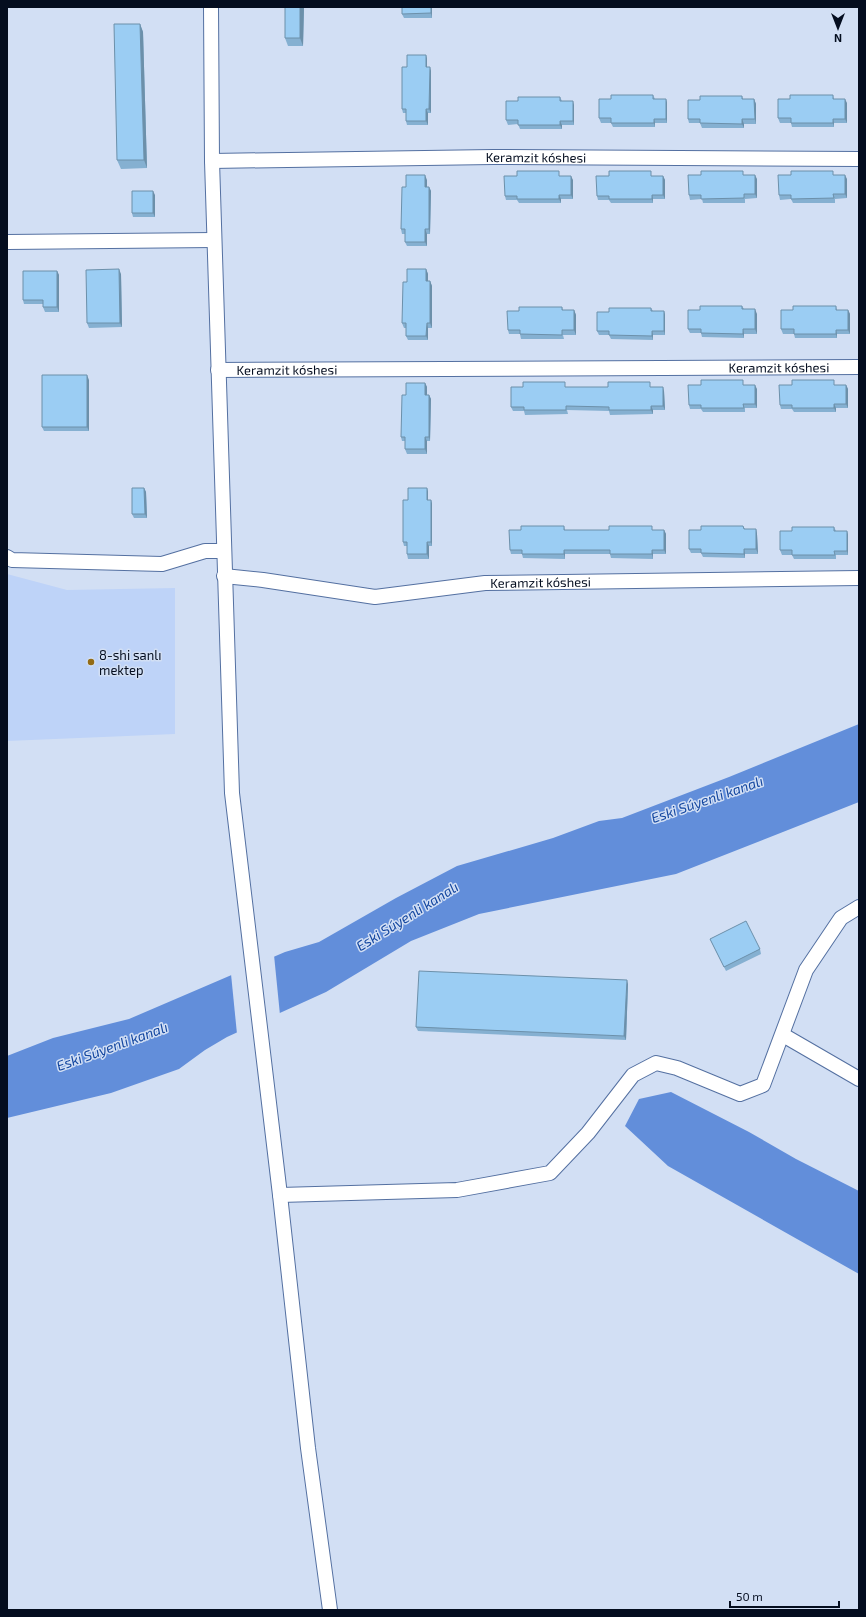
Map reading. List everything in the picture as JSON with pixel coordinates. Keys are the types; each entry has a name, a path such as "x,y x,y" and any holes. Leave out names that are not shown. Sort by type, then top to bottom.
{"street":[{"path":"211,7 214,240 232,793 263,1046 308,1456 330,1610"},
{"name":"Keramzit kóshesi","path":"212,161 494,157 859,159"},
{"path":"7,242 214,240"},
{"name":"Keramzit kóshesi","path":"218,370 859,367"},
{"path":"7,557 12,560 162,564 205,551 224,551"},
{"name":"Keramzit kóshesi","path":"224,576 263,580 375,597 485,583 859,578"},
{"path":"280,1195 457,1190 550,1173 588,1133 633,1075 656,1063 677,1068 740,1094 763,1085 783,1035 806,970 841,918 859,907"},
{"path":"783,1035 859,1079"}],"shaded area":[{"name":"8-shi sanlı mektep","path":"7,574 67,590 175,588 175,734 7,741"}],"water":[{"name":"Eski Súyenli kanalı","path":"859,724 859,802 676,874 479,914 411,941 326,992 227,1037 205,1050 179,1069 111,1093 7,1118 7,1056 53,1038 129,1019 285,952 319,942 396,898 457,866 553,838 599,821 622,818 729,777"},
{"path":"671,1092 859,1191 859,1274 668,1166 625,1126 639,1099"}],"pier":[{"path":"274,955 280,1015 237,1034 231,974"}],"building":[{"path":"285,7 300,7 300,38 285,38"},
{"path":"402,7 431,7 431,13 402,14"},
{"path":"114,24 140,24 144,160 117,160"},
{"path":"407,55 426,55 426,67 430,67 429,109 426,109 426,121 406,121 406,109 402,109 402,67 407,67"},
{"path":"611,95 653,95 653,99 666,99 666,119 654,119 654,123 611,123 611,118 599,118 599,99 611,99"},
{"path":"790,95 833,95 833,99 845,99 845,119 833,119 833,123 791,123 791,118 778,118 778,99 790,99"},
{"path":"700,96 742,96 742,99 754,99 755,119 742,119 742,124 700,123 700,119 688,119 688,100 700,100"},
{"path":"518,97 560,97 560,101 573,101 573,121 560,121 560,125 518,125 518,120 506,120 506,101 518,101"},
{"path":"517,171 559,171 559,176 571,176 571,195 559,195 559,199 517,199 517,196 505,196 504,176 517,176"},
{"path":"609,171 651,171 651,176 663,176 663,195 652,195 652,199 609,199 609,196 597,196 596,176 609,176"},
{"path":"701,171 743,171 743,175 755,175 755,194 744,194 744,198 701,199 701,195 689,195 688,175 701,175"},
{"path":"791,171 833,171 833,175 845,175 845,194 833,194 834,198 791,199 791,195 779,195 778,175 791,175"},
{"path":"406,175 425,175 425,187 429,187 429,229 425,229 425,242 405,242 405,229 401,229 402,187 406,187"},
{"path":"132,191 153,191 153,213 132,213"},
{"path":"119,269 120,323 87,323 86,270"},
{"path":"407,269 426,269 426,281 430,281 430,323 427,323 426,336 406,336 406,323 402,323 403,282 407,282"},
{"path":"23,271 57,271 57,307 43,307 43,300 23,300"},
{"path":"700,306 742,306 742,309 755,309 755,329 743,329 743,334 701,333 701,329 688,329 688,310 700,310"},
{"path":"793,306 836,306 836,310 848,310 848,330 836,330 836,334 794,334 794,329 781,329 781,310 793,310"},
{"path":"519,307 562,307 562,310 574,310 574,330 562,330 562,335 520,334 520,330 508,330 507,311 519,311"},
{"path":"609,308 651,308 651,311 664,311 664,331 652,331 652,336 609,335 609,331 597,331 597,312 609,312"},
{"path":"42,375 87,375 87,427 42,427"},
{"path":"701,380 743,380 743,385 755,385 755,404 743,404 744,408 701,408 701,405 689,405 688,385 701,385"},
{"path":"792,380 834,380 834,385 846,385 846,404 834,404 834,408 792,408 792,405 780,405 779,385 792,385"},
{"path":"523,382 565,382 565,387 608,387 608,382 650,382 650,387 663,387 663,406 651,406 651,410 609,410 609,407 566,406 566,410 524,410 524,407 511,407 511,387 523,387"},
{"path":"406,383 425,383 425,395 429,395 429,437 425,437 425,449 405,449 405,437 401,437 402,395 406,395"},
{"path":"132,488 144,488 145,514 132,514"},
{"path":"408,488 427,488 427,500 431,500 431,542 427,542 427,554 407,554 407,542 403,542 403,500 408,500"},
{"path":"521,526 564,526 564,530 609,530 609,526 652,526 652,530 664,530 664,550 652,550 652,554 610,554 610,550 564,550 564,554 522,554 522,550 510,550 509,530 521,530"},
{"path":"701,526 743,526 744,529 756,529 756,549 744,549 744,554 701,553 701,549 689,549 689,530 701,530"},
{"path":"792,527 834,527 834,531 847,531 847,551 834,551 835,555 792,555 792,550 780,550 780,531 792,531"},
{"path":"746,921 760,949 724,967 710,939"},
{"path":"419,971 627,980 624,1036 416,1027"}],"place":[{"name":"8-shi sanlı mektep","path":"91,662"}]}
